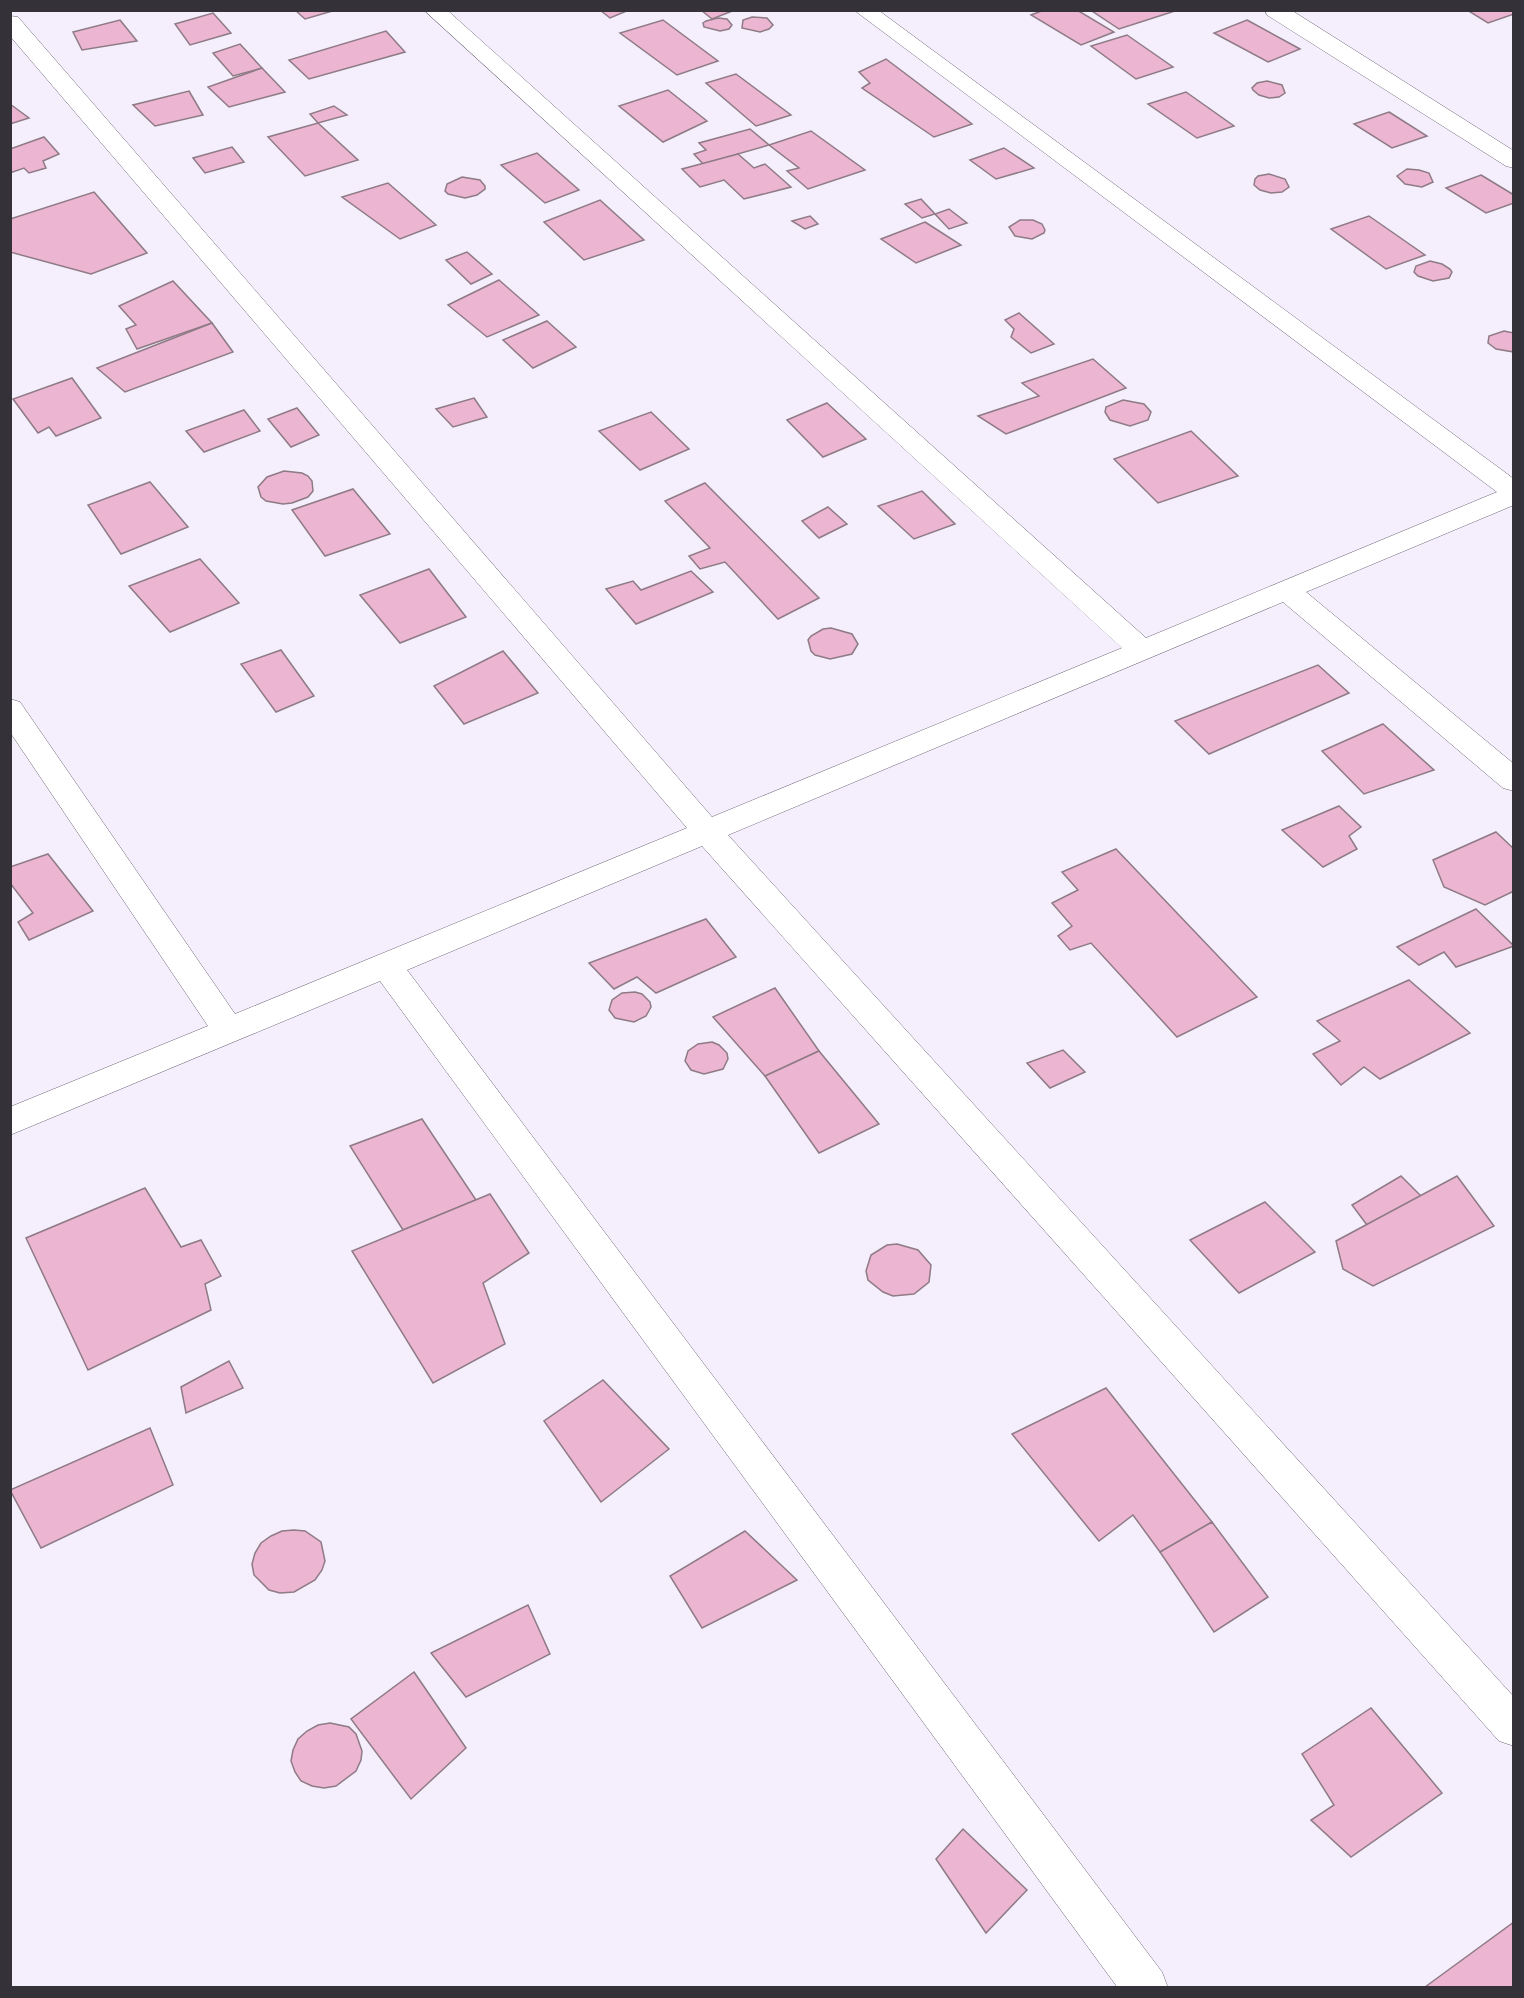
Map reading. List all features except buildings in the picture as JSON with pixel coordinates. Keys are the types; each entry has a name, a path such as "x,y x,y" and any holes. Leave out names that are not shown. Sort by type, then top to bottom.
{"street":[{"path":"434,10 1142,650"},
{"path":"864,10 1514,494"},
{"path":"1275,10 1514,161"},
{"path":"10,22 707,831 1514,1727"},
{"path":"10,1122 1514,494"},
{"path":"1286,590 1514,781"},
{"path":"10,709 229,1030"},
{"path":"386,965 1146,1988"}]}
